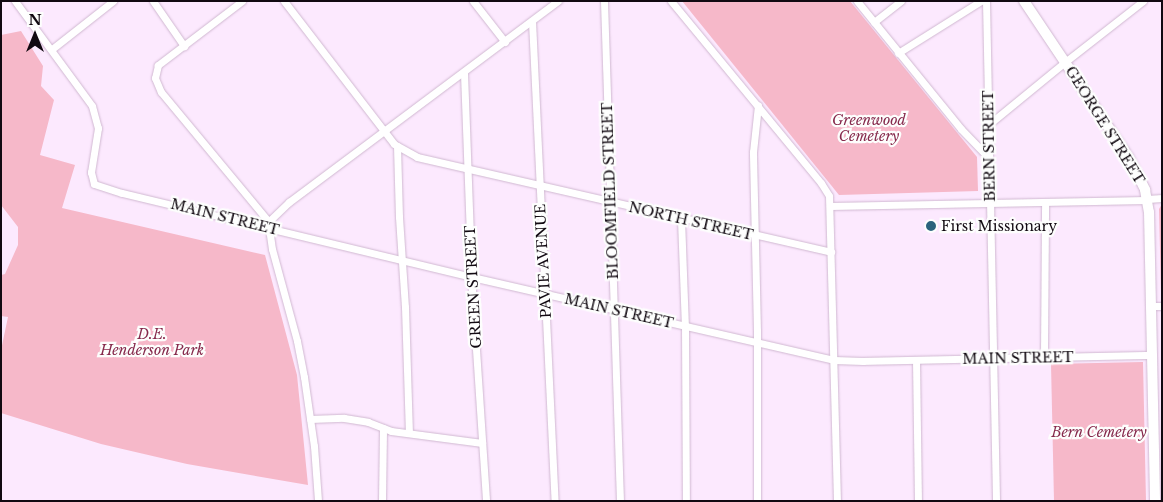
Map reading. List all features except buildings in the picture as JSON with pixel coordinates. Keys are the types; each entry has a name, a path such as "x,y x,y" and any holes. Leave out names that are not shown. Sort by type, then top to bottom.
{"street":[{"path":"15,1 52,49 113,1"},
{"path":"152,1 184,46"},
{"path":"242,1 158,65 155,73 156,84 267,225 297,340 310,419 318,501"},
{"name":"NORTH STREET","path":"284,1 397,146 418,157 831,252"},
{"path":"473,1 504,42"},
{"path":"267,225 289,202 558,1"},
{"name":"BLOOMFIELD STREET","path":"604,1 620,501"},
{"path":"671,1 826,189 830,206 837,501"},
{"path":"857,1 961,130 989,158"},
{"path":"874,22 901,1"},
{"path":"898,53 981,1"},
{"name":"BERN STREET","path":"986,1 996,501"},
{"name":"GEORGE STREET","path":"1024,1 1136,169 1147,200 1157,306 1153,355 1158,450 1156,501"},
{"path":"988,125 1143,1"},
{"name":"PAVIE AVENUE","path":"532,21 555,501"},
{"name":"MAIN STREET","path":"52,49 74,84 92,106 96,117 98,128 91,172 94,184 122,193 267,225 402,260 757,344 834,360 1153,355"},
{"name":"GREEN STREET","path":"464,73 472,277 486,501"},
{"path":"757,501 757,344 753,152 758,105"},
{"path":"397,146 406,307 409,432"},
{"path":"830,206 1147,200 1162,198"},
{"path":"1044,358 1045,202"},
{"path":"681,219 685,326 686,501"},
{"path":"916,360 918,501"},
{"path":"310,419 344,418 383,428 482,443"},
{"path":"382,501 383,428"}],"green space":[{"name":"Greenwood Cemetery","path":"682,1 850,1 977,157 978,191 839,195"},
{"name":"D.E. Henderson Park","path":"21,31 43,66 41,86 54,100 40,155 75,165 62,208 265,255 297,375 308,485 187,464 101,444 1,413 1,350 8,317 1,316 1,275 5,274 18,245 18,227 1,205 1,35"},
{"path":"1162,204 1162,334 1159,209"},
{"name":"Bern Cemetery","path":"1143,362 1146,501 1054,501 1051,364"}],"place":[{"name":"First Missionary","path":"931,226"}]}
